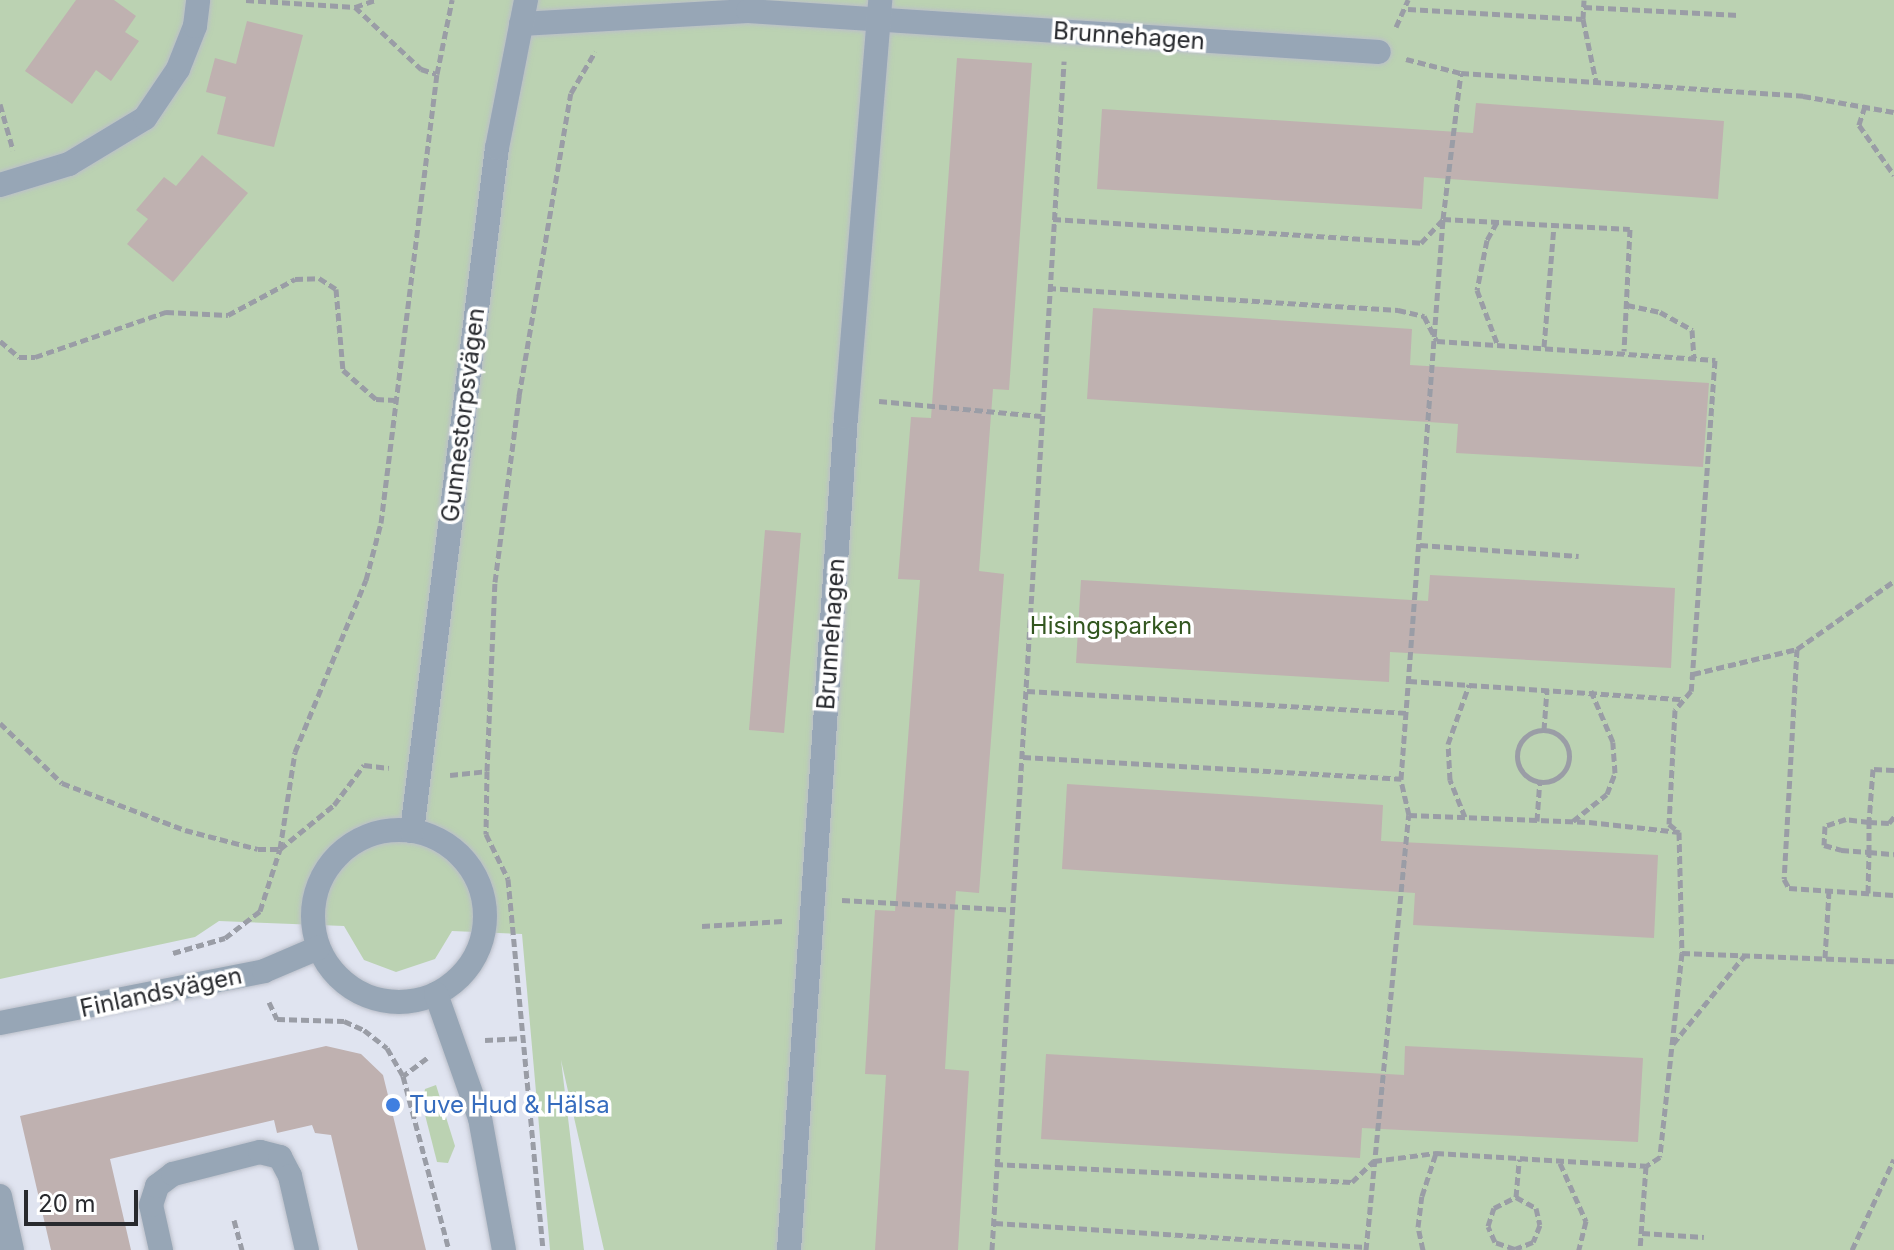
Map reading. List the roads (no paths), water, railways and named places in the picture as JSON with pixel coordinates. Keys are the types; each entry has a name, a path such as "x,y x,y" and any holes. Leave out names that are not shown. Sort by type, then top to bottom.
{"street":[{"path":"10,182 69,164 145,118 178,69 195,26 198,0"},
{"name":"Gunnestorpsvägen","path":"412,831 497,148 526,0"},
{"name":"Brunnehagen","path":"686,0 710,10"},
{"name":"Brunnehagen","path":"521,24 664,19 710,10 880,9 1065,31 1379,52"},
{"name":"Brunnehagen","path":"789,1250 848,398 880,9"},
{"path":"412,831 436,839 465,861 484,903 479,949 457,980 436,994 407,1002 370,998 339,979 318,948 312,911 333,860 363,838 412,831"},
{"name":"Finlandsvägen","path":"0,1023 264,971 318,948"},
{"path":"436,994 456,1043 480,1118 504,1250"},
{"path":"161,1250 151,1205 157,1186 173,1174 260,1152 280,1157 290,1176 307,1250"},
{"path":"0,1196 12,1250"}],"place":[{"name":"Tuve Hud & Hälsa","path":"393,1105"}],"park label":[{"name":"Hisingsparken","path":"1111,626"}]}
